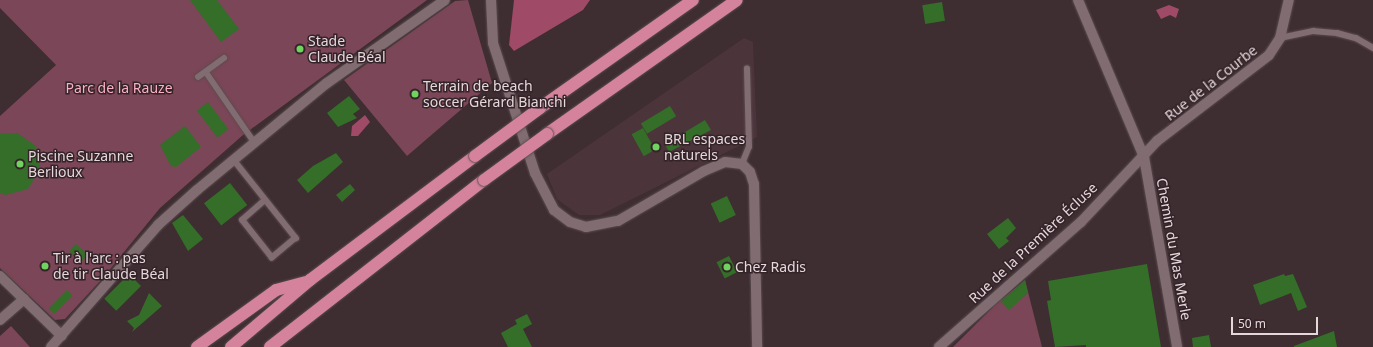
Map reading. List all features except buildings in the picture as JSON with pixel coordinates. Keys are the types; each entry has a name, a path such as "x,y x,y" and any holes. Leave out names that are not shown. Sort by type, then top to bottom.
{"highway":[{"path":"232,347 310,280 540,108 692,0"},
{"path":"270,347 484,180 737,0"},
{"path":"197,347 276,290 310,280"}],"street":[{"path":"51,347 158,225 326,83 445,0"},
{"path":"491,0 493,44 535,173 554,210 570,222 586,227 618,221 704,171 725,162 742,164 750,172 754,184 757,347"},
{"name":"Chemin du Mas Merle","path":"1078,0 1144,157 1177,347"},
{"name":"Rue de la Courbe","path":"1144,157 1157,141 1269,55 1280,38 1289,0"},
{"name":"Rue de la Première Écluse","path":"939,347 1081,222 1144,157"},
{"path":"0,276 62,336"},
{"path":"0,320 24,299"}],"lane":[{"path":"1280,38 1313,31 1337,32 1356,38 1373,48"},
{"path":"198,77 224,58"},
{"path":"742,164 750,147 747,69"},
{"path":"206,72 255,143"},
{"path":"234,160 264,201 296,238 272,258 242,220 264,201"}],"shaded area":[{"path":"514,0 590,0 583,10 514,51 509,45"},
{"path":"1169,5 1179,9 1176,18 1170,15 1161,19 1156,10"},
{"path":"744,38 753,42 757,137 600,215 579,215 557,199 547,174"},
{"path":"365,115 370,122 358,136 351,136 352,126"}],"green space":[{"name":"Parc de la Rauze","path":"0,0 427,0 243,135 160,208 102,279 65,319 55,320 0,268 0,116 56,65 0,8"},
{"path":"468,0 492,83 407,156 344,80 455,1"},
{"path":"1025,280 1042,347 953,347 996,304"},
{"path":"11,326 30,347 0,347 0,336"}],"place":[{"name":"Stade Claude Béal","path":"300,49"},
{"name":"Terrain de beach soccer Gérard Bianchi","path":"415,94"},
{"name":"BRL espaces naturels","path":"656,147"},
{"name":"Piscine Suzanne Berlioux","path":"20,164"},
{"name":"Tir à l'arc : pas de tir Claude Béal","path":"45,266"},
{"name":"Chez Radis","path":"727,267"}]}
